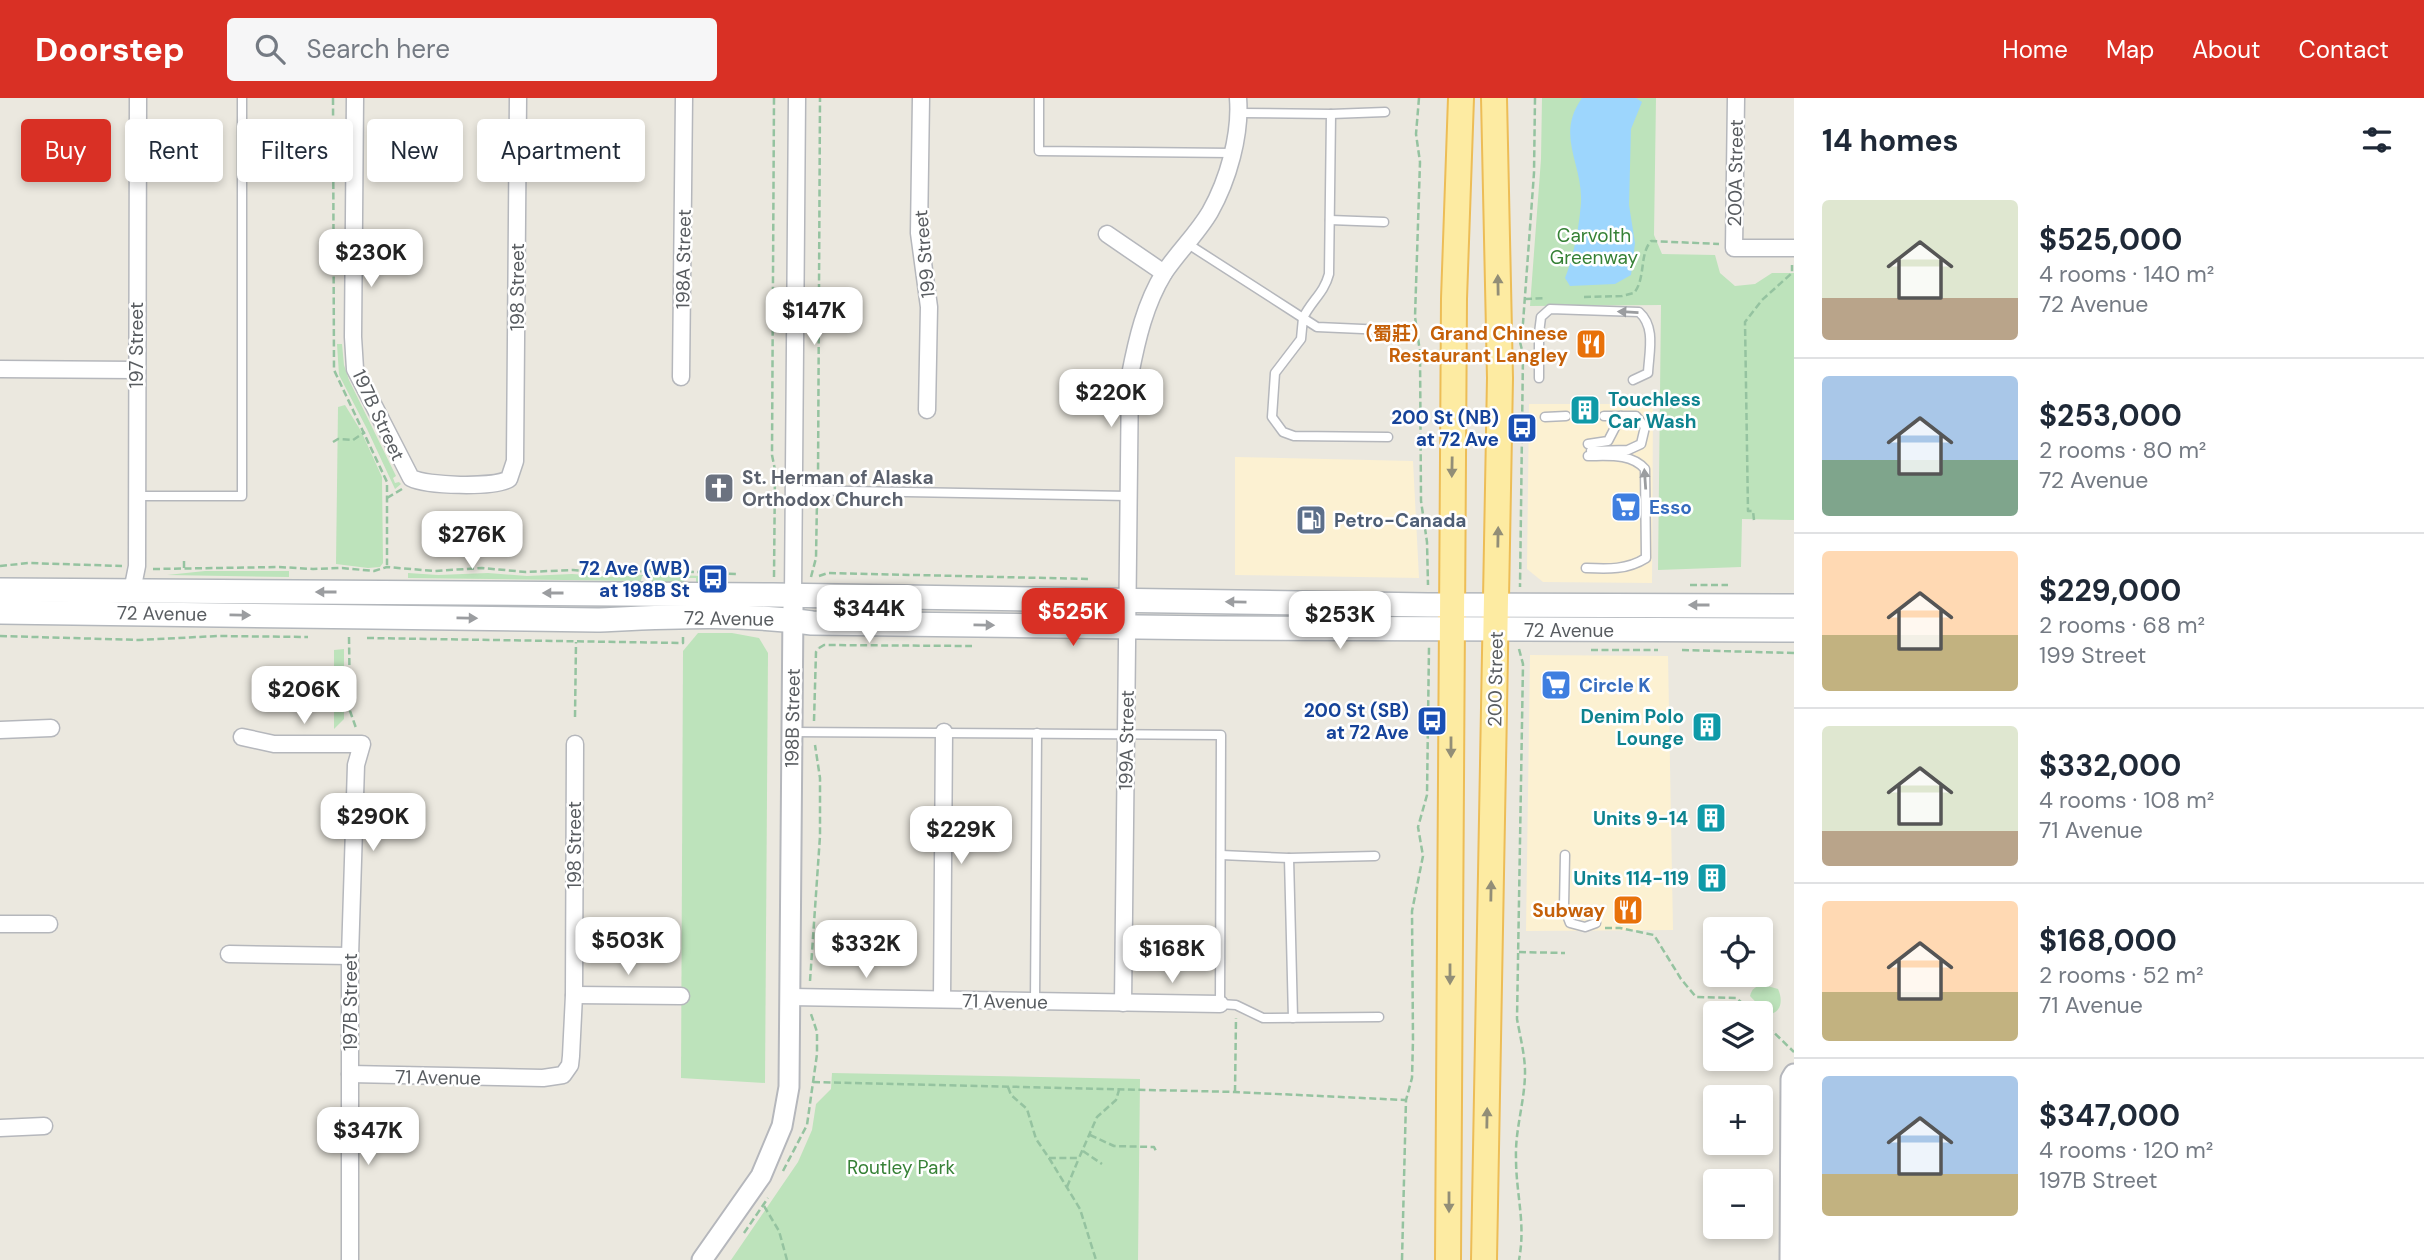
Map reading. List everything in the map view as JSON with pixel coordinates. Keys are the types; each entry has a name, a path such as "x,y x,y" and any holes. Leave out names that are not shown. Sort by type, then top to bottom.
{"main road":[{"path":"1448,1260 1454,299 1461,98"},
{"name":"200 Street","path":"1484,1260 1500,378 1494,98"},
{"name":"72 Avenue","path":"1,602 26,590 793,596 1128,600 1451,617"},
{"path":"1,602 121,603 132,591"},
{"name":"72 Avenue","path":"1,602 597,620 683,616 812,623 1127,627 1794,606"},
{"name":"72 Avenue","path":"1496,617 1794,630"}],"street":[{"name":"197 Street","path":"132,591 137,566 138,98"},
{"name":"197B Street","path":"355,98 354,363 401,462 407,483"},
{"name":"198 Street","path":"407,483 491,484 505,481 512,475 516,451 518,98"},
{"name":"198A Street","path":"681,377 684,98"},
{"name":"198B Street","path":"702,1260 761,1176 782,1126 789,1087 797,98"},
{"name":"199 Street","path":"921,98 919,233 929,307 928,410"},
{"name":"200A Street","path":"1734,248 1736,98"},
{"name":"199A Street","path":"1123,1003 1130,375 1139,328 1164,273 1210,212 1229,167 1239,106"},
{"path":"1107,234 1164,273"},
{"path":"1734,248 1793,248"},
{"path":"0,369 136,370"},
{"path":"0,730 51,728"},
{"path":"942,999 944,732"},
{"name":"197B Street","path":"242,737 274,744 362,744 356,765 350,956 350,1260"},
{"name":"198 Street","path":"567,1071 571,1056 574,995 575,744"},
{"path":"0,923 49,924"},
{"path":"229,954 350,956"},
{"path":"574,995 681,996"},
{"name":"71 Avenue","path":"790,997 1228,1004"},
{"name":"71 Avenue","path":"350,1074 543,1078 563,1075 567,1071"},
{"path":"1790,1260 1791,1079 1794,1074"},
{"path":"0,1128 44,1126"}],"lane":[{"path":"137,496 242,496 242,98"},
{"path":"1039,98 1039,151 1232,153"},
{"path":"1239,106 1331,114 1385,112"},
{"path":"1331,114 1329,274 1325,289 1312,302 1303,318 1301,339 1275,373 1272,417 1283,432 1294,436 1388,437"},
{"path":"1330,220 1384,222"},
{"path":"1188,244 1317,327 1385,330"},
{"path":"1539,378 1541,317 1550,309 1639,312 1647,319 1650,329 1648,373 1633,380"},
{"path":"1545,417 1566,416"},
{"path":"1588,450 1628,450 1641,444 1645,427 1636,416 1604,416"},
{"path":"1588,450 1608,441 1621,416"},
{"path":"1586,568 1634,566 1646,558 1645,469 1638,461 1588,450"},
{"path":"794,490 1129,496"},
{"path":"791,732 1221,735 1221,855 1228,1004 1263,1018 1379,1017"},
{"path":"1035,1001 1037,733"},
{"path":"1221,855 1289,858 1375,856"},
{"path":"1565,855 1564,907 1570,923 1585,927 1596,923"},
{"path":"1289,858 1293,1018"}],"path":[{"path":"765,576 774,577 774,98"},
{"path":"820,98 818,490 816,558 811,578 828,573 1094,579"},
{"path":"1419,98 1416,134 1420,162 1415,317 1420,352 1421,491 1427,542 1428,586"},
{"path":"1520,586 1523,354 1520,338 1534,173 1535,98"},
{"path":"1580,297 1622,296 1634,293 1640,284 1646,247 1651,241 1711,242 1734,248"},
{"path":"1754,520 1754,511 1748,511 1745,322 1762,300 1793,273 1793,248"},
{"path":"1525,299 1553,298"},
{"path":"333,442 338,439 353,440 365,432"},
{"path":"387,498 407,483"},
{"path":"184,561 184,569"},
{"path":"226,561 226,566"},
{"path":"0,566 27,563 137,566 163,570 279,566 368,571 387,567 434,571 482,568 615,573 654,570 746,575"},
{"path":"339,637 683,643 683,628"},
{"path":"0,636 139,640 218,636 314,636"},
{"path":"349,638 352,717"},
{"path":"575,717 576,642"},
{"path":"812,642 819,648"},
{"path":"810,981 820,836 820,778 814,732 816,652 824,645 973,646"},
{"path":"1518,645 1523,664 1517,1019 1525,1071 1516,1154 1517,1190 1523,1220 1520,1260"},
{"path":"1402,1260 1406,1100 1412,1078 1412,911 1423,856 1418,827 1427,795 1429,647"},
{"path":"1584,649 1664,650"},
{"path":"1678,650 1794,653"},
{"path":"1596,923 1608,930 1620,928 1654,935 1681,979 1696,997 1736,998 1740,1001"},
{"path":"1519,952 1565,953"},
{"path":"1228,1004 1235,1093"},
{"path":"1773,1032 1794,1052"},
{"path":"813,1082 1406,1100"},
{"path":"1008,1087 1011,1095 1027,1109 1036,1139 1080,1209 1097,1260"},
{"path":"1067,1187 1097,1117 1116,1100 1119,1090"},
{"path":"1090,1135 1114,1146 1154,1147 1157,1153"},
{"path":"1083,1151 1102,1164"},
{"path":"1049,1158 1079,1158"},
{"path":"764,1206 779,1231 787,1260"}],"shaded area":[{"path":"1529,404 1653,404 1652,583 1543,582 1527,569"},
{"path":"1235,457 1413,461 1419,578 1235,575"},
{"path":"1530,655 1668,656 1673,930 1526,931"}],"green space":[{"name":"Carvolth Greenway","path":"1542,98 1656,98 1654,235 1662,254 1715,255 1720,273 1735,286 1755,284 1772,273 1794,273 1794,520 1742,519 1741,567 1658,570 1661,305 1530,306 1541,159"},
{"path":"337,344 342,344 349,380 396,476 393,478 395,483 401,484 395,489 339,375"},
{"path":"345,405 361,431 382,477 383,563 380,567 336,564 338,407"},
{"path":"205,571 289,571 289,577 167,575"},
{"path":"408,573 527,576 572,574 615,577 655,574 701,576 701,582 696,582 696,578 685,578 684,582 652,582 651,576 642,576 641,581 408,578"},
{"path":"698,633 732,633 759,638 768,653 765,1083 681,1078 683,651"},
{"path":"344,649 344,719 334,729 334,650"},
{"path":"1755,988 1778,989 1781,997 1779,1008 1773,1013 1773,1001 1755,1001 1750,996"},
{"name":"Routley Park","path":"832,1073 1140,1079 1138,1260 731,1260 798,1162 812,1130 816,1104 831,1089"}],"water":[{"path":"1582,98 1636,98 1642,102 1631,129 1629,205 1635,243 1631,275 1615,284 1570,286 1565,278 1573,251 1581,203 1581,189 1570,137 1574,112"}],"place":[{"name":"（蜀莊）Grand Chinese Restaurant Langley","path":"1591,344"},
{"name":"Touchless Car Wash","path":"1585,410"},
{"name":"200 St (NB) at 72 Ave","path":"1522,428"},
{"name":"St. Herman of Alaska Orthodox Church","path":"719,488"},
{"name":"Esso","path":"1626,507"},
{"name":"Petro-Canada","path":"1311,520"},
{"name":"72 Ave (WB) at 198B St","path":"713,579"},
{"name":"Circle K","path":"1556,685"},
{"name":"200 St (SB) at 72 Ave","path":"1432,721"},
{"name":"Denim Polo Lounge","path":"1707,727"},
{"name":"Units 9-14","path":"1711,818"},
{"name":"Units 114-119","path":"1712,878"},
{"name":"Subway","path":"1628,910"}]}
